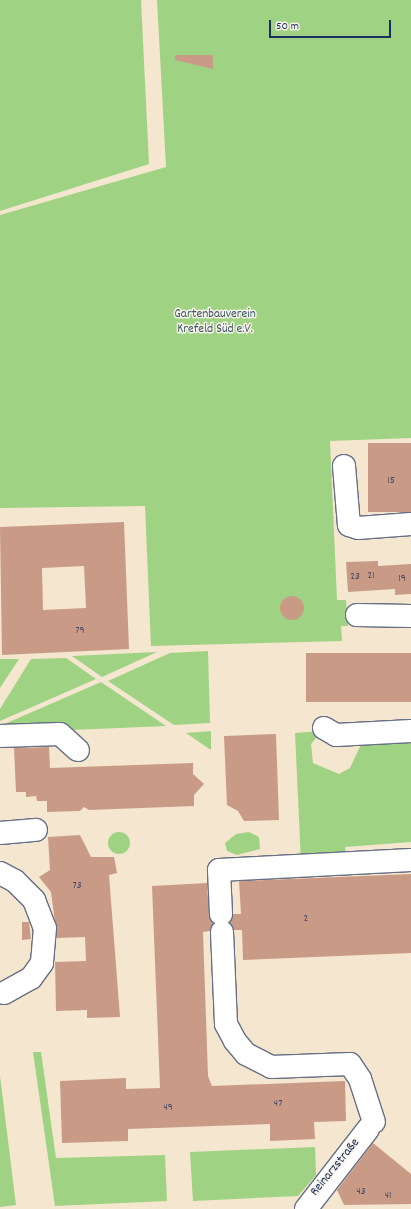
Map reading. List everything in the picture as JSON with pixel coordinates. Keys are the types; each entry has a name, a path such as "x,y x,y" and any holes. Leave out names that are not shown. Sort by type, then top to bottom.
{"street":[{"path":"344,466 349,525 358,528 411,524"},
{"path":"357,615 411,616"},
{"path":"324,728 344,742 411,731"},
{"path":"0,736 60,734 78,750"},
{"path":"0,832 36,830"},
{"name":"Reinarzstraße","path":"306,1209 371,1125 360,1079 350,1064 271,1067 246,1054 235,1041 226,1024 219,870 411,860"},
{"path":"0,873 15,881 34,900 45,928 42,963 31,978 4,993"}],"green space":[{"path":"0,0 141,0 149,164 0,211"},
{"name":"Gartenbauverein Krefeld Süd e.V.","path":"157,0 411,0 411,438 330,441 337,600 346,600 348,626 341,626 342,641 151,646 145,506 0,508 0,215 166,167"},
{"path":"208,651 210,723 174,725 108,681 170,653"},
{"path":"157,652 102,677 72,656"},
{"path":"66,658 96,679 0,721 0,709 31,659"},
{"path":"0,659 19,659 0,688"},
{"path":"101,682 166,726 0,733 0,726"},
{"path":"211,731 211,750 186,733"},
{"path":"322,731 311,744 313,763 339,774 350,768 363,740 411,737 411,842 345,847 346,859 301,862 295,733"},
{"path":"119,832 127,835 130,843 127,851 119,854 111,851 108,843 111,835"},
{"path":"249,832 259,837 260,849 237,855 227,851 225,843 236,834"},
{"path":"33,1052 41,1052 56,1158 165,1155 167,1201 55,1206"},
{"path":"0,1076 16,1205 0,1207"},
{"path":"315,1147 316,1175 298,1196 193,1201 190,1152"}],"building":[{"path":"175,55 213,55 213,69 175,60"},
{"path":"368,443 411,443 411,512 368,512"},
{"path":"124,522 129,649 2,655 0,527","holes":["84,566 86,608 43,610 42,568"]},
{"path":"378,561 378,566 411,564 411,594 395,595 395,589 348,592 346,562"},
{"path":"292,596 301,599 304,608 301,617 292,620 283,617 280,608 283,599"},
{"path":"306,653 411,653 411,702 306,702"},
{"path":"276,734 279,820 244,821 238,811 227,805 224,736"},
{"path":"49,747 50,768 193,763 193,774 204,784 194,795 194,806 89,810 84,807 80,811 47,812 47,801 37,801 36,796 26,797 26,792 16,792 14,748"},
{"path":"80,835 91,857 114,857 117,873 109,875 120,1017 87,1018 87,1010 56,1011 55,962 86,961 85,937 57,938 51,892 39,877 50,870 48,837"},
{"path":"411,874 411,953 243,960 242,930 234,930 230,923 233,914 241,914 239,881"},
{"path":"207,883 209,915 213,923 210,931 203,932 208,1076 212,1086 345,1081 346,1121 314,1122 315,1139 270,1141 270,1124 128,1129 128,1141 62,1143 60,1081 126,1078 126,1089 160,1088 152,886"},
{"path":"22,922 29,922 31,939 22,940"},
{"path":"373,1143 411,1174 411,1204 344,1205 337,1190"}]}
